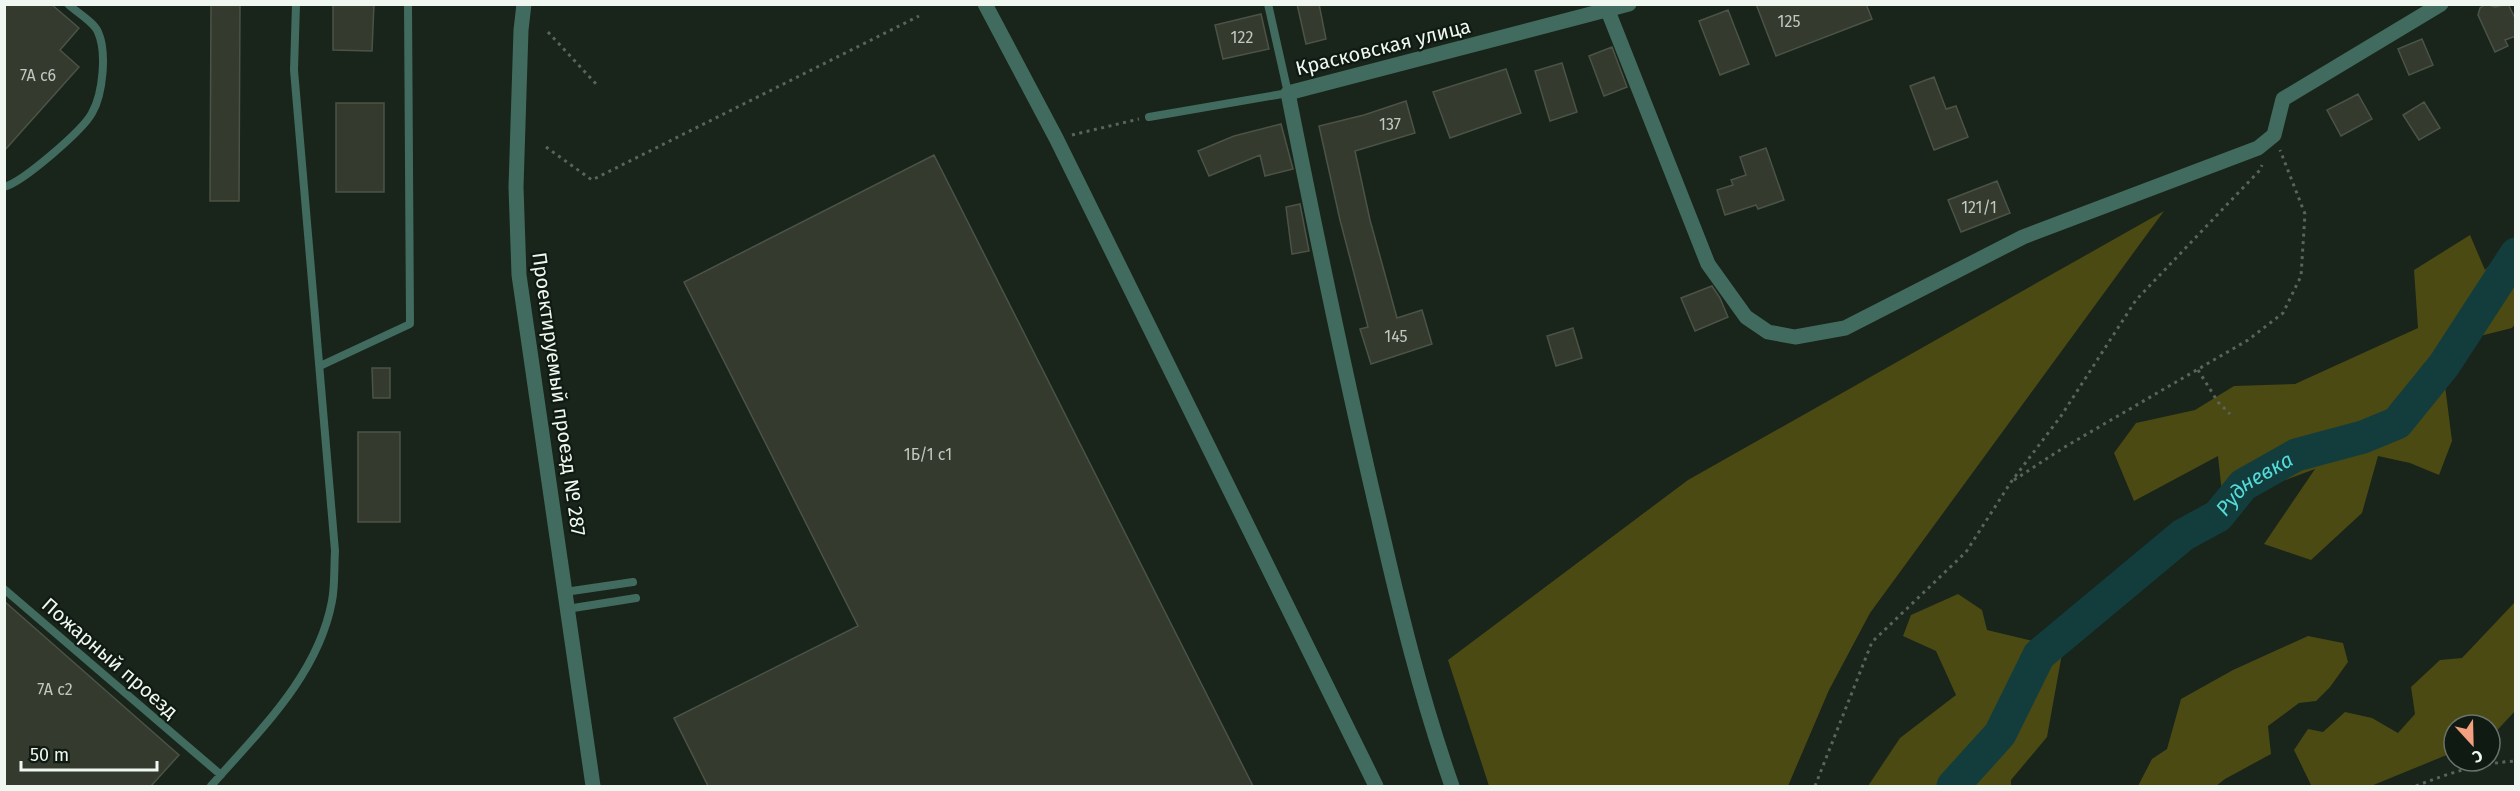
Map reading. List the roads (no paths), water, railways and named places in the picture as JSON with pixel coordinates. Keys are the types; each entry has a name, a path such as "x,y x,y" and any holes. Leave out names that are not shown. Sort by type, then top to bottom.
{"street":[{"name":"Проектируемый проезд № 287","path":"524,4 521,30 516,187 519,275 592,786"},
{"path":"985,4 1056,138 1376,786"},
{"name":"Красковская улица","path":"1288,93 1629,4"},
{"path":"1608,11 1707,264 1746,317 1768,332 1795,337 1845,328 2023,237 2259,148 2274,135 2283,99 2441,4"},
{"path":"1288,93 1346,380 1406,633 1434,735 1452,786"}],"lane":[{"path":"4,187 12,185 48,158 92,114 105,69 98,31 68,4"},
{"path":"211,786 280,707 306,671 321,637 332,601 335,550 294,70 296,4"},
{"path":"320,366 410,324 408,4"},
{"path":"1149,117 1288,93 1268,4"},
{"path":"565,592 633,582"},
{"name":"Пожарный проезд","path":"4,589 221,775"},
{"path":"567,609 636,598"}],"waterway":[{"name":"Рудневка","path":"1953,786 2000,734 2039,655 2183,535 2218,516 2243,485 2296,455 2363,437 2397,423 2444,365 2516,254"}]}
